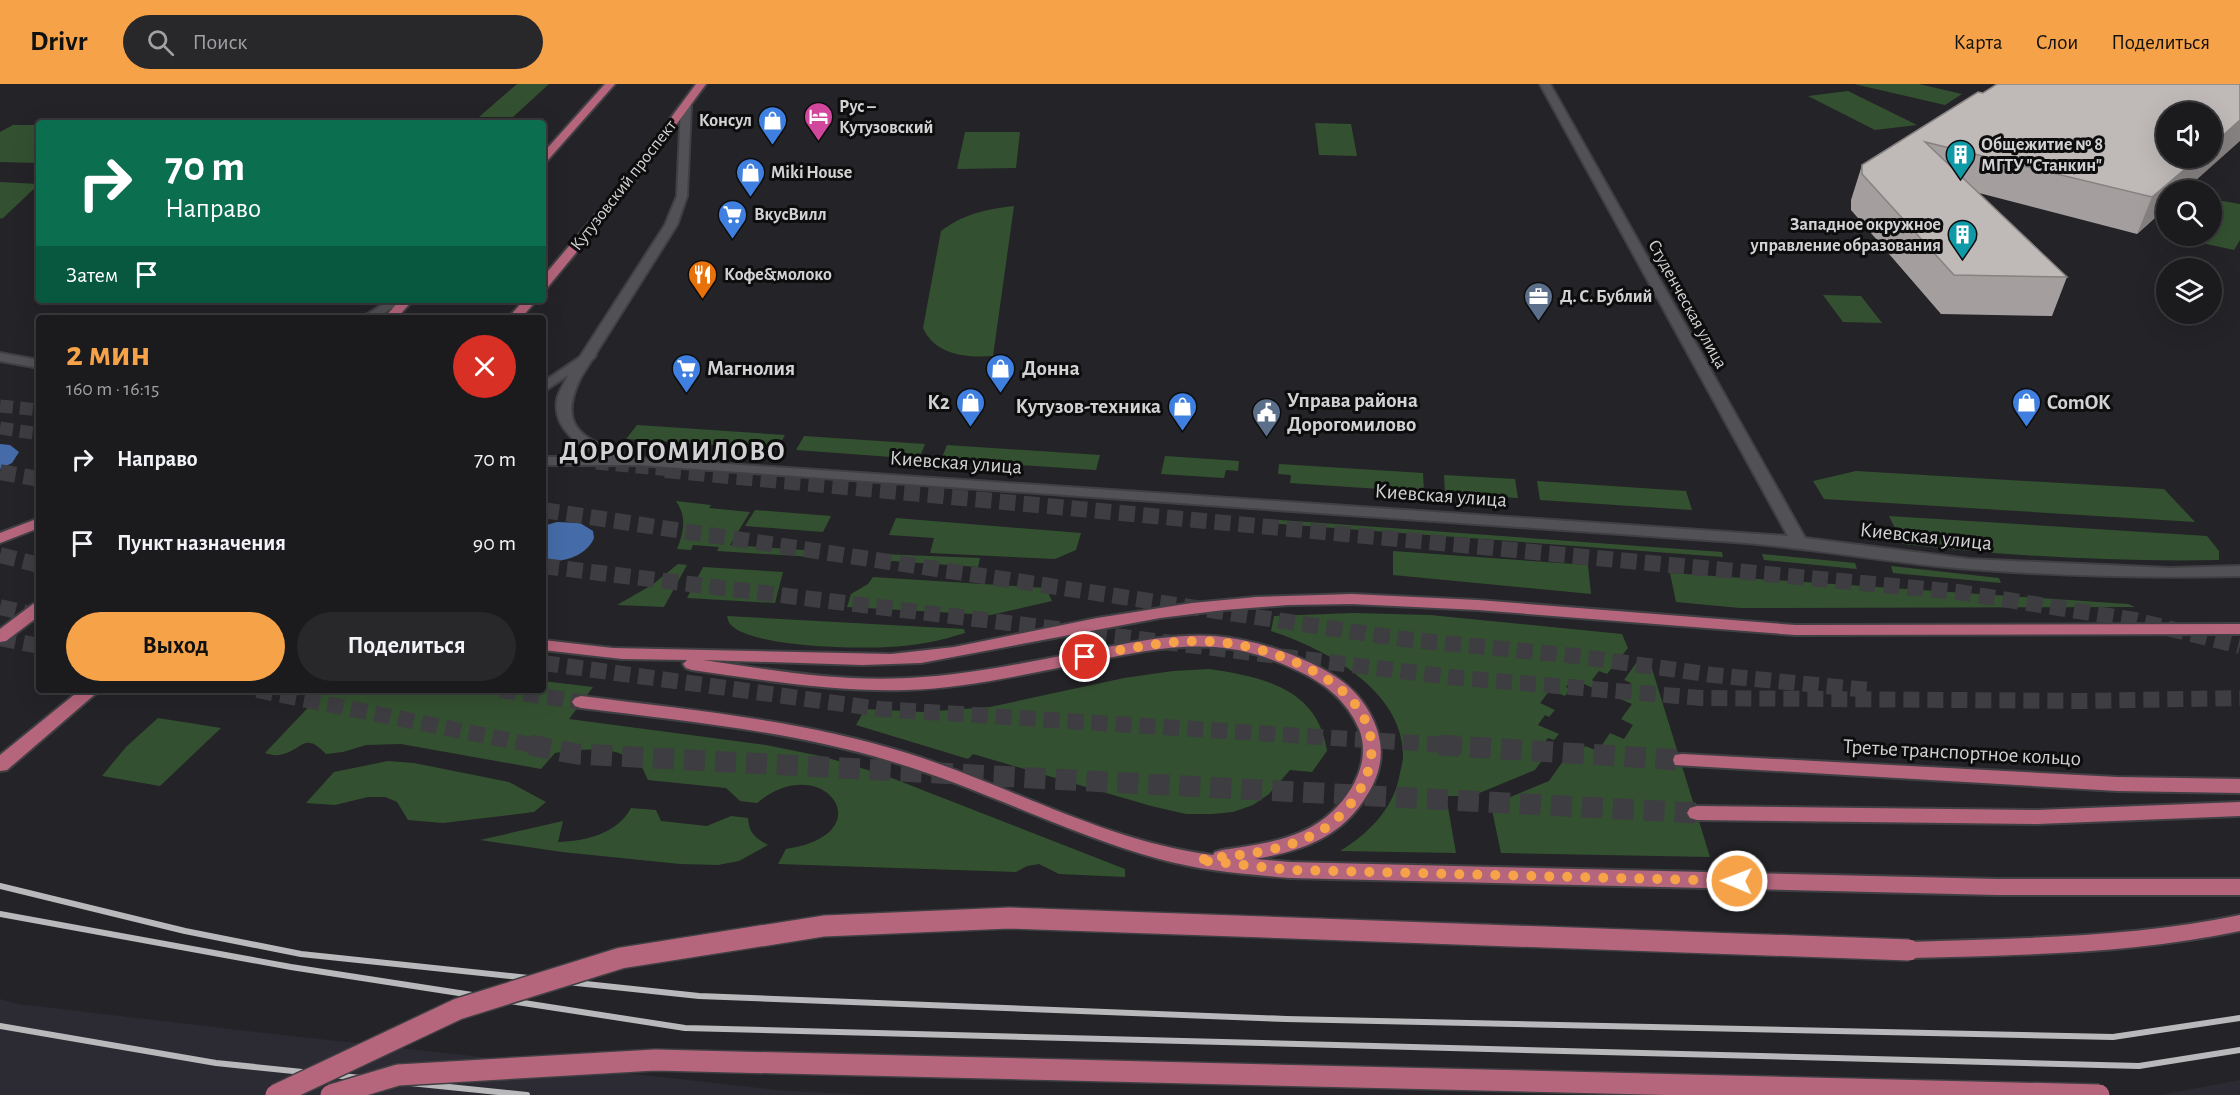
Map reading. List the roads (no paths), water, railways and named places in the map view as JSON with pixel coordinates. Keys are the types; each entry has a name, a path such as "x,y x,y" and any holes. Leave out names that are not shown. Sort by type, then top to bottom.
{"main road":[{"path":"546,156 610,84"},
{"name":"Кутузовский проспект","path":"546,281 628,183 701,84"},
{"path":"393,315 404,303"},
{"path":"517,315 528,303"},
{"path":"0,538 36,524"},
{"path":"612,653 851,660 905,659 964,652 1032,636 1164,612 1285,600 1390,599 1484,604 1730,627 1795,630 2240,629"},
{"path":"0,637 36,610"},
{"path":"546,645 849,683 908,684 978,677 1150,644 1202,641 1239,645 1285,658 1317,672 1341,688 1360,709 1372,740 1371,767 1358,794 1338,818 1313,835 1268,850 1197,860"},
{"path":"0,765 87,693"},
{"path":"581,702 782,728 839,740 898,756 972,781 1111,836 1160,852 1197,860 1290,870 1997,887 2240,887"},
{"name":"Третье транспортное кольцо","path":"1682,760 2117,784 2240,786"},
{"path":"1697,813 2037,817 2240,809"},
{"path":"276,1095 469,1005 621,958 824,926 1009,918 1909,950 2074,944 2202,933 2240,923"},
{"path":"331,1095 398,1075 655,1060 2099,1095"}],"street":[{"name":"Студенческая улица","path":"1545,84 1799,542"},
{"name":"Киевская улица","path":"638,461 600,451 588,445 574,433 566,418 564,399 574,377 671,225 682,196 686,106"},
{"path":"372,315 394,303"},
{"path":"546,386 589,355"},
{"path":"0,357 36,363"},
{"name":"Киевская улица","path":"546,461 638,461 1799,542 1969,564 2170,573 2240,571"}],"water":[{"path":"0,444 10,445 19,452 12,463 0,469"},
{"path":"557,522 580,523 593,531 594,538 585,550 573,557 546,562 546,525"}],"tunnel":[{"path":"0,406 36,410"},
{"path":"0,428 36,434"},
{"path":"596,463 681,471"},
{"path":"665,470 1958,592 2135,620 2240,646"},
{"path":"0,472 36,478"},
{"path":"546,510 1403,639 1576,656 1713,675 1869,690"},
{"path":"0,555 36,564"},
{"path":"546,566 1450,677 1701,698 2081,701 2240,698"},
{"path":"0,607 36,615"},
{"path":"0,638 36,645"},
{"path":"546,663 880,709 1462,746"},
{"path":"272,693 537,746"},
{"path":"520,693 581,702"},
{"path":"530,745 577,754 1697,813"},
{"path":"1439,745 1682,760"}],"railway":[{"path":"0,886 185,931 301,954 699,996 1286,1019 2113,1037 2240,1018"},
{"path":"0,914 291,967 685,1028 2139,1066 2240,1050"},
{"path":"0,1026 216,1063 527,1095"}],"place":[{"name":"Рус – Кутузовский","path":"818,142"},
{"name":"Консул","path":"773,146"},
{"name":"Общежитие № 8 МГТУ \"Станкин\"","path":"1960,180"},
{"name":"Miki House","path":"750,198"},
{"name":"ВкусВилл","path":"733,240"},
{"name":"Западное окружное управление образования","path":"1962,260"},
{"name":"Кофе&молоко","path":"703,300"},
{"name":"Д. С. Бублий","path":"1539,322"},
{"name":"Магнолия","path":"686,394"},
{"name":"Донна","path":"1001,394"},
{"name":"К2","path":"971,428"},
{"name":"ComOK","path":"2026,428"},
{"name":"Кутузов-техника","path":"1182,432"},
{"name":"Управа района Дорогомилово","path":"1266,438"}],"district":[{"name":"ДОРОГОМИЛОВО","path":"673,451"}]}
